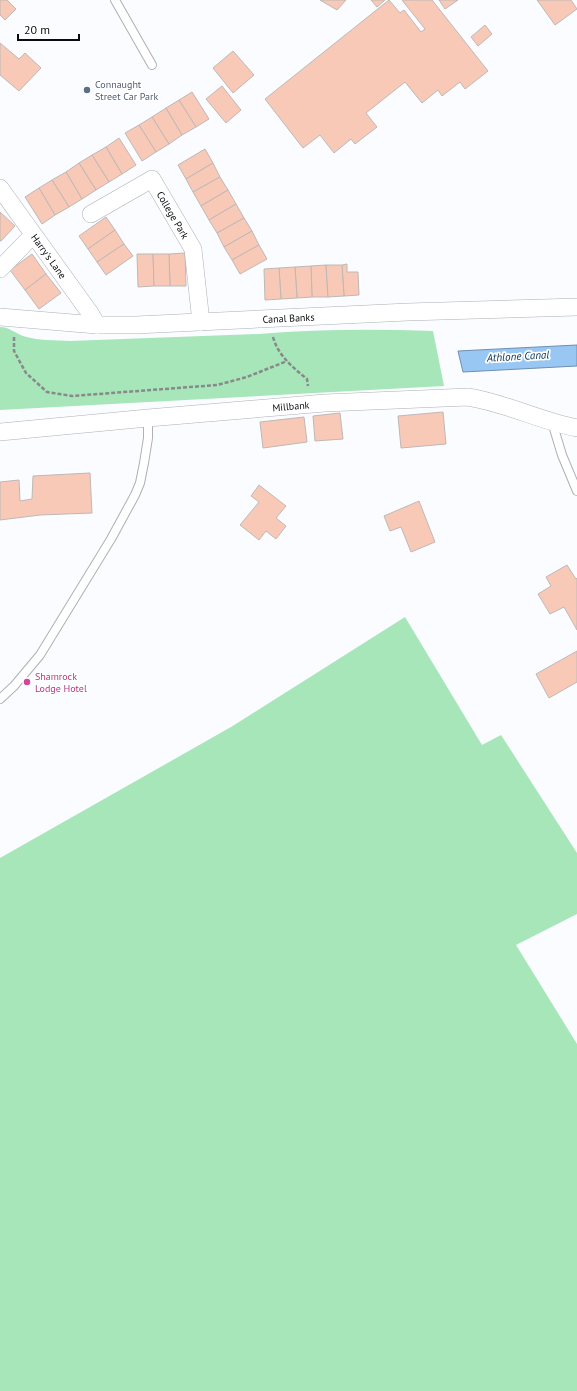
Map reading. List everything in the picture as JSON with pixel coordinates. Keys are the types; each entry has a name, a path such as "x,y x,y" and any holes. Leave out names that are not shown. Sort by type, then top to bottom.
{"street":[{"name":"College Park","path":"91,214 152,179 193,249 201,322"},
{"name":"Harry's Lane","path":"0,188 90,313 97,325"},
{"path":"0,269 33,235"},
{"name":"Canal Banks","path":"0,316 97,325 136,325 408,312 577,306"},
{"name":"Millbank","path":"0,432 325,403 468,397 482,399 552,422 577,428"}],"lane":[{"path":"115,0 152,65"},
{"path":"0,699 14,686 40,655 111,539 135,495 140,483 144,463 148,438 148,418"},
{"path":"552,422 562,455 577,491"}],"path":[{"path":"15,330 13,341 14,351 26,373 47,392 72,396 217,385 247,377 287,362"},
{"path":"272,335 275,344 287,362 307,379"}],"green space":[{"path":"0,327 12,330 29,338 70,341 324,330 433,331 444,386 0,410"},
{"path":"405,617 482,745 501,735 577,853 577,914 516,945 577,1044 577,1391 0,1391 0,858 231,727"}],"water":[{"name":"Athlone Canal","path":"577,345 577,366 463,372 458,351"}],"building":[{"path":"0,0 7,0 16,9 5,20 0,15"},
{"path":"320,0 346,0 337,10"},
{"path":"371,0 385,0 377,7"},
{"path":"389,0 400,13 404,10 421,32 425,29 402,0 432,0 488,71 465,89 460,82 442,96 438,90 422,103 405,82 366,113 377,127 355,144 351,139 334,153 320,135 303,148 265,99"},
{"path":"439,0 458,0 445,9"},
{"path":"537,0 571,0 577,9 555,25"},
{"path":"485,25 492,34 478,46 471,37"},
{"path":"0,43 19,59 25,53 41,68 19,91 0,75"},
{"path":"233,51 254,75 233,93 213,68"},
{"path":"222,86 241,110 226,123 206,99"},
{"path":"192,92 209,119 196,127 179,100"},
{"path":"179,100 196,127 182,135 166,108"},
{"path":"166,108 182,135 169,144 152,117"},
{"path":"152,117 169,144 156,152 139,125"},
{"path":"139,125 156,152 142,161 125,133"},
{"path":"119,138 136,165 122,174 106,147"},
{"path":"106,147 122,174 109,182 92,155"},
{"path":"205,149 213,163 186,179 178,165"},
{"path":"92,155 109,182 96,190 79,163"},
{"path":"79,163 96,190 82,199 66,172"},
{"path":"213,163 220,177 193,192 186,179"},
{"path":"66,172 82,199 69,207 52,180"},
{"path":"220,177 228,190 201,206 193,192"},
{"path":"52,180 69,207 55,215 39,188"},
{"path":"39,188 55,215 42,224 25,197"},
{"path":"228,190 236,204 209,220 201,206"},
{"path":"236,204 244,218 217,233 209,220"},
{"path":"0,212 15,226 1,241 0,241"},
{"path":"106,217 115,230 88,249 79,236"},
{"path":"244,218 252,231 224,247 217,233"},
{"path":"115,230 124,244 97,262 88,249"},
{"path":"252,231 259,245 232,260 224,247"},
{"path":"124,244 133,256 106,275 97,262"},
{"path":"259,245 267,259 240,274 232,260"},
{"path":"185,253 186,286 170,286 169,254"},
{"path":"32,254 46,274 25,290 10,270"},
{"path":"137,254 153,254 154,286 138,287"},
{"path":"153,254 169,254 170,286 154,286"},
{"path":"347,264 347,272 358,272 359,295 344,296 342,265"},
{"path":"326,265 328,297 312,297 311,266"},
{"path":"326,265 342,265 344,296 328,297"},
{"path":"311,266 312,297 297,298 295,267"},
{"path":"295,267 297,298 281,299 279,268"},
{"path":"279,268 281,299 265,300 264,269"},
{"path":"46,274 61,293 39,309 25,290"},
{"path":"443,412 446,444 401,448 398,416"},
{"path":"340,413 343,439 315,441 313,416"},
{"path":"304,417 307,442 263,448 260,422"},
{"path":"90,473 92,513 40,515 0,520 0,482 19,480 20,501 32,499 33,476"},
{"path":"259,485 286,506 276,518 286,526 276,539 266,531 259,540 240,525 259,502 251,496"},
{"path":"419,501 435,542 411,552 401,527 390,531 384,516"},
{"path":"567,565 576,579 577,578 577,630 564,607 550,614 538,594 551,586 546,577"},
{"path":"577,651 577,682 549,698 536,674"}],"place":[{"name":"Connaught Street Car Park","path":"87,90"},
{"name":"Shamrock Lodge Hotel","path":"27,682"}]}
